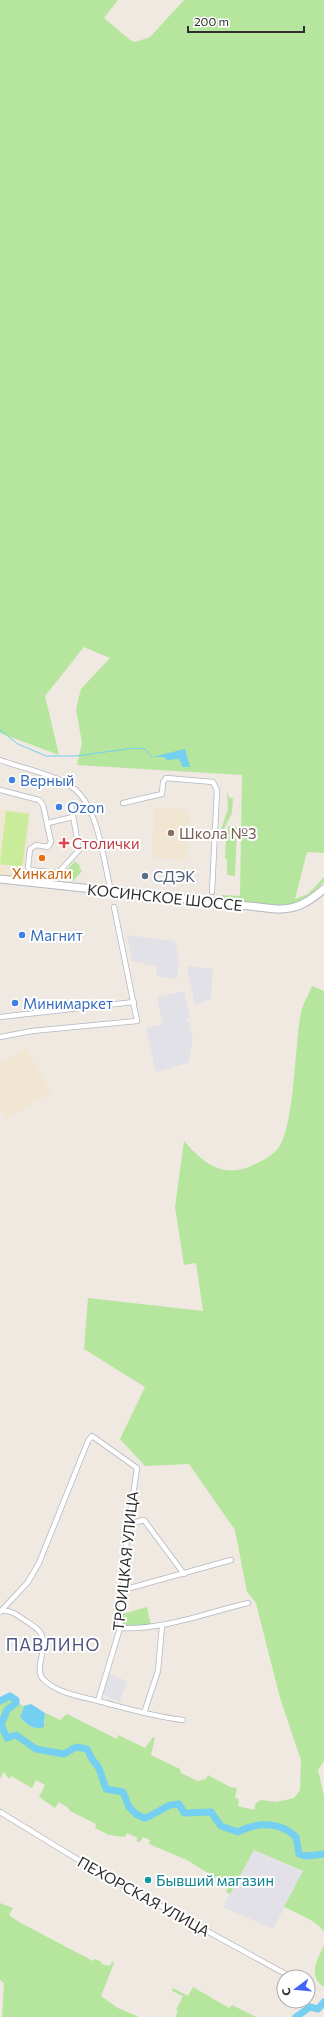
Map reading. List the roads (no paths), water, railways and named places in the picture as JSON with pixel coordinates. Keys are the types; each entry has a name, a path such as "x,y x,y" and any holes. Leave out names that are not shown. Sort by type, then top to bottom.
{"main road":[{"name":"КОСИНСКОЕ ШОССЕ","path":"0,879 286,909 298,907 310,901 324,889"}],"street":[{"path":"0,760 59,780 72,787 81,796 87,804 94,821 111,891"},
{"path":"123,803 162,794 163,782 166,778 213,782 217,790 212,892"},
{"path":"0,790 42,802 48,823 51,844 48,847 32,847 28,867 30,870 58,873 79,850 71,804"},
{"path":"48,823 74,817"},
{"path":"0,1037 32,1031 137,1021 114,907"},
{"path":"0,1016 134,1002"},
{"name":"ТРОИЦКАЯ УЛИЦА","path":"0,1612 28,1582 39,1563 88,1441 92,1436 137,1468 129,1524 120,1628 98,1701"},
{"path":"129,1524 144,1520 184,1574"},
{"path":"123,1590 231,1560"},
{"path":"120,1628 162,1626 248,1603"},
{"path":"0,1612 8,1610 18,1615 40,1634 44,1646 40,1672 44,1680 59,1689 74,1695 162,1718 183,1720"},
{"path":"144,1713 158,1672 162,1626"},
{"name":"ПЕХОРСКАЯ УЛИЦА","path":"0,1812 91,1868 276,1969"}],"water":[{"path":"185,749 190,767 182,767 181,762 178,759 167,760 164,757 152,757"},
{"path":"31,1704 45,1713 44,1727 34,1727 20,1717 24,1706"}],"waterway":[{"path":"0,730 18,744 46,756 76,756 134,748 145,749 152,757"},
{"path":"0,1701 10,1696 16,1700 16,1703 7,1710 1,1725 7,1738 16,1735 36,1749 64,1754 76,1747 87,1749 99,1768 106,1789 123,1792 129,1807 136,1814 144,1818 170,1805 179,1804 184,1813 211,1812 221,1826 238,1832 260,1825 283,1828 296,1837 299,1854 307,1856 324,1854"},
{"path":"296,2017 310,2007 318,2009 324,2002"}],"place":[{"name":"Верный","path":"12,780"},
{"name":"Ozon","path":"59,807"},
{"name":"Школа №3","path":"171,833"},
{"name":"Столички","path":"64,843"},
{"name":"Хинкали","path":"42,858"},
{"name":"СДЭК","path":"145,876"},
{"name":"Магнит","path":"22,935"},
{"name":"Минимаркет","path":"15,1003"},
{"name":"Бывший магазин","path":"148,1880"}],"district":[{"name":"ПАВЛИНО","path":"53,1644"}]}
